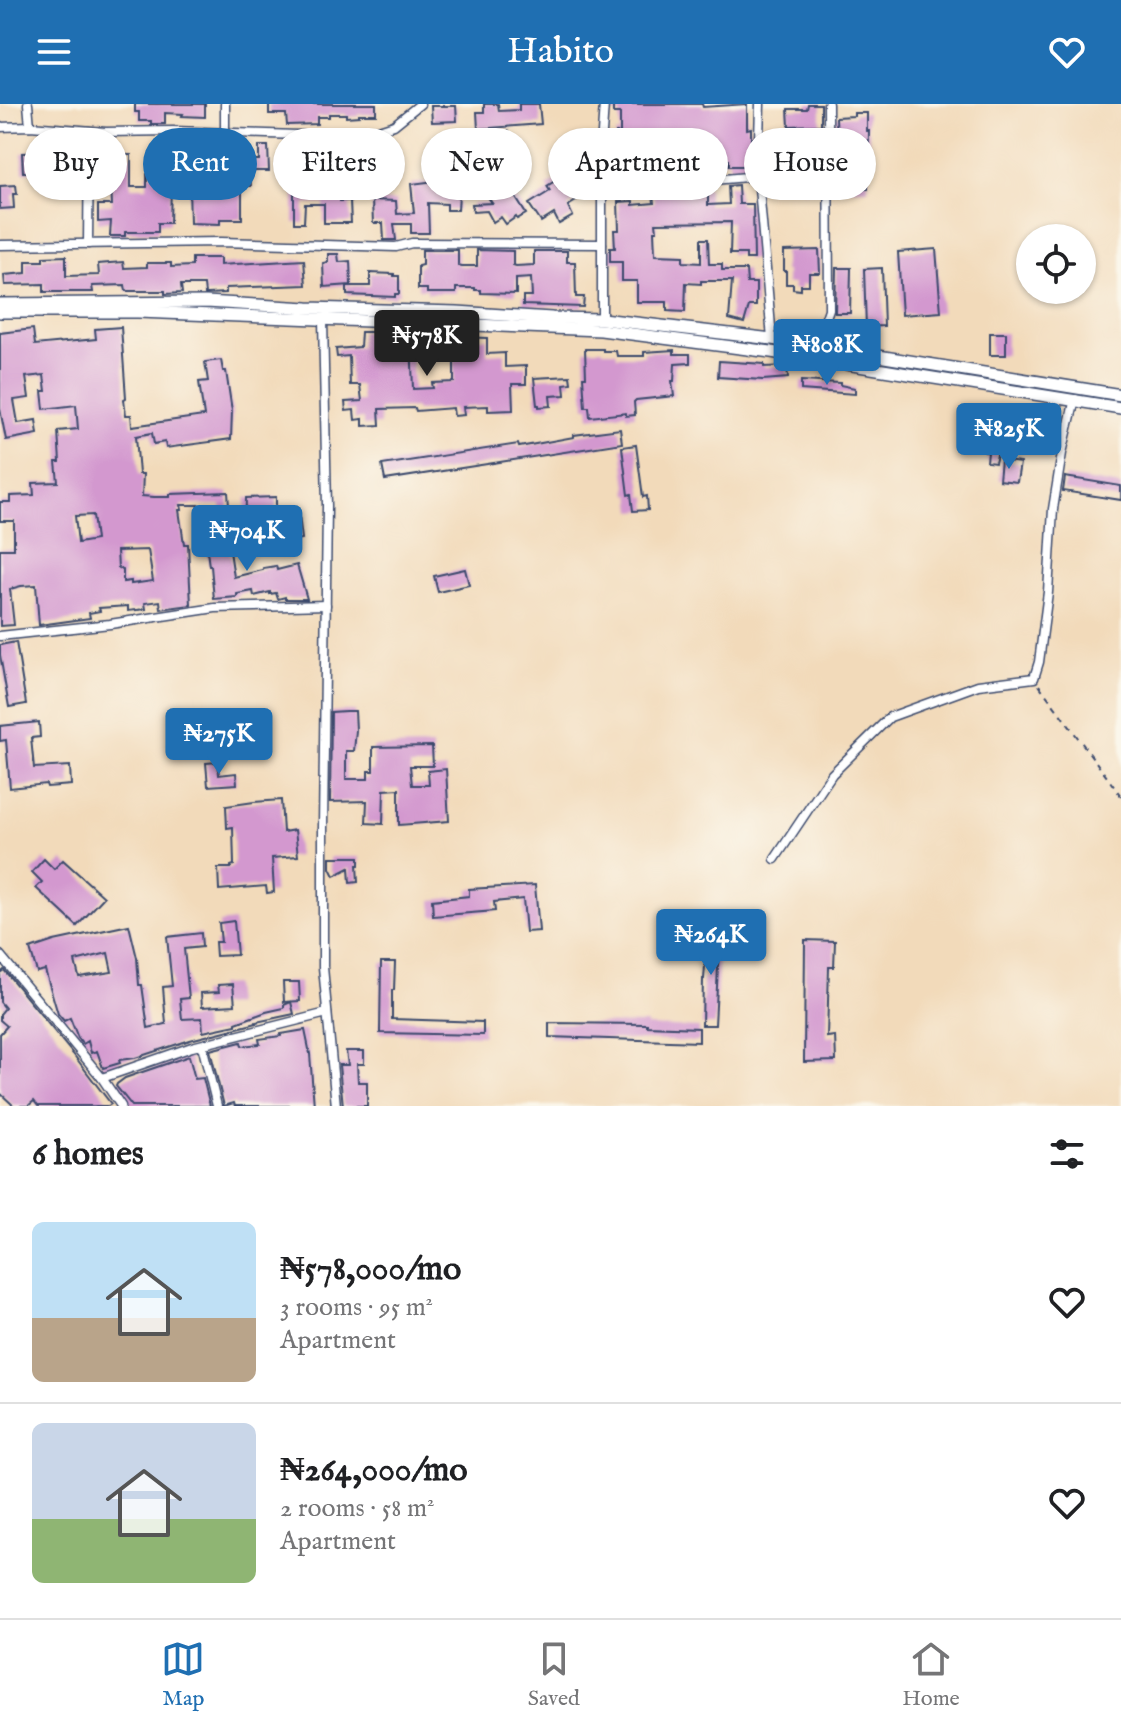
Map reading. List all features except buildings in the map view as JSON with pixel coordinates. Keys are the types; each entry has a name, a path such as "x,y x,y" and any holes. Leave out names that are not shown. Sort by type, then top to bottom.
{"street":[{"path":"28,104 30,126"},
{"path":"225,104 225,128"},
{"path":"257,134 357,137 394,125 420,104"},
{"path":"603,128 604,104"},
{"path":"759,128 760,104"},
{"path":"816,346 829,309 828,104"},
{"path":"0,127 54,128"},
{"path":"88,200 88,244"},
{"path":"602,200 602,319"},
{"path":"760,200 772,339"},
{"path":"0,245 221,242 396,247 412,243 602,244"},
{"path":"0,304 206,302 602,319 772,339 1121,395"},
{"path":"0,312 138,312 601,330 771,352 1121,408"},
{"path":"323,320 327,506 323,952 335,1106"},
{"path":"775,859 832,774 890,717 978,685 1034,678 1048,592 1053,509 1075,399"},
{"path":"0,636 215,608 326,605"},
{"path":"0,955 102,1078 121,1106"},
{"path":"102,1078 202,1045 327,1013"},
{"path":"202,1045 217,1106"}],"path":[{"path":"1034,678 1121,796"}]}
